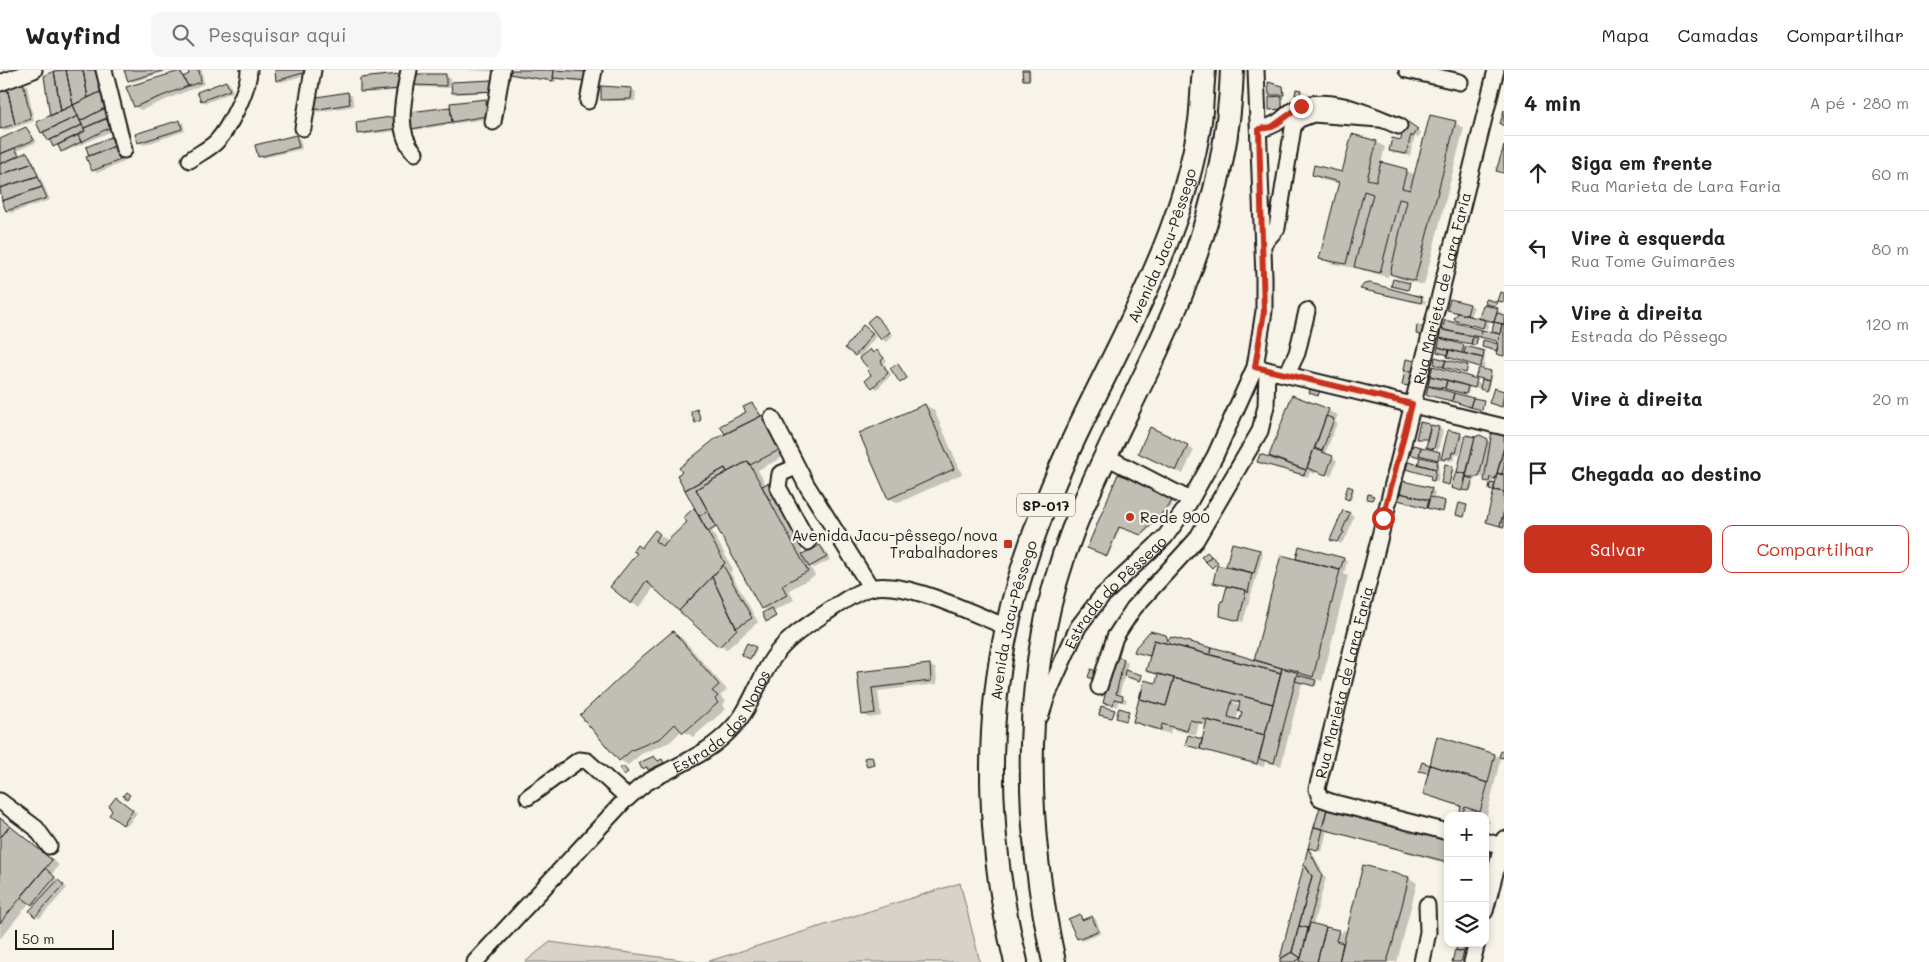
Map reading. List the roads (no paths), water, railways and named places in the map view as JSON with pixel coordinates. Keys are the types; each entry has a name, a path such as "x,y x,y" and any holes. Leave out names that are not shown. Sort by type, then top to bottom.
{"highway":[{"name":"Avenida Jacu-Pêssego","path":"1016,962 1007,926 996,862 992,797 993,741 1007,627 1044,509 1071,446 1130,327 1164,250 1185,183 1200,122 1204,70"},
{"name":"Avenida Jacu-Pêssego","path":"1054,962 1041,899 1035,842 1032,742 1041,652 1056,584 1072,532 1105,456 1156,352 1195,253 1219,172 1226,130 1232,70"}],"street":[{"path":"0,83 34,70"},
{"path":"104,70 124,150"},
{"path":"190,160 216,142 229,124 249,70"},
{"path":"303,128 313,70"},
{"path":"409,70 403,108 404,137 415,152"},
{"path":"493,122 502,70"},
{"path":"588,101 594,70"},
{"name":"Estrada do Pêssego","path":"1032,742 1046,696 1078,627 1100,597 1165,537 1190,500 1215,456 1261,368 1264,312 1263,244 1256,70"},
{"path":"1407,70 1460,82"},
{"name":"Rua Marieta de Lara Faria","path":"1444,831 1320,798 1317,793 1317,784 1496,70"},
{"path":"1259,129 1277,124 1301,106 1316,103 1335,105 1398,126"},
{"path":"1263,244 1277,228 1293,128 1297,120 1313,114 1379,119"},
{"path":"1287,374 1297,353 1308,311"},
{"path":"1100,687 1115,637 1134,608 1196,540 1260,431 1266,406 1261,368 1504,427"},
{"path":"772,418 796,467 871,588"},
{"path":"1105,456 1190,500"},
{"path":"796,467 780,474 778,487 808,542"},
{"name":"Estrada dos Nonos","path":"475,962 628,798 649,781 687,763 721,739 741,716 764,672 784,644 843,601 871,588 899,588 925,595 1007,627"},
{"path":"528,797 579,760 587,762 628,798"},
{"path":"0,801 36,828 49,846"},
{"path":"1487,902 1503,843 1489,842"},
{"path":"1422,962 1428,932 1427,905"},
{"path":"1472,962 1476,947"}],"place":[{"name":"Rede 900","path":"1130,517"},
{"name":"Avenida Jacu-pêssego/nova Trabalhadores","path":"1008,544"}]}
